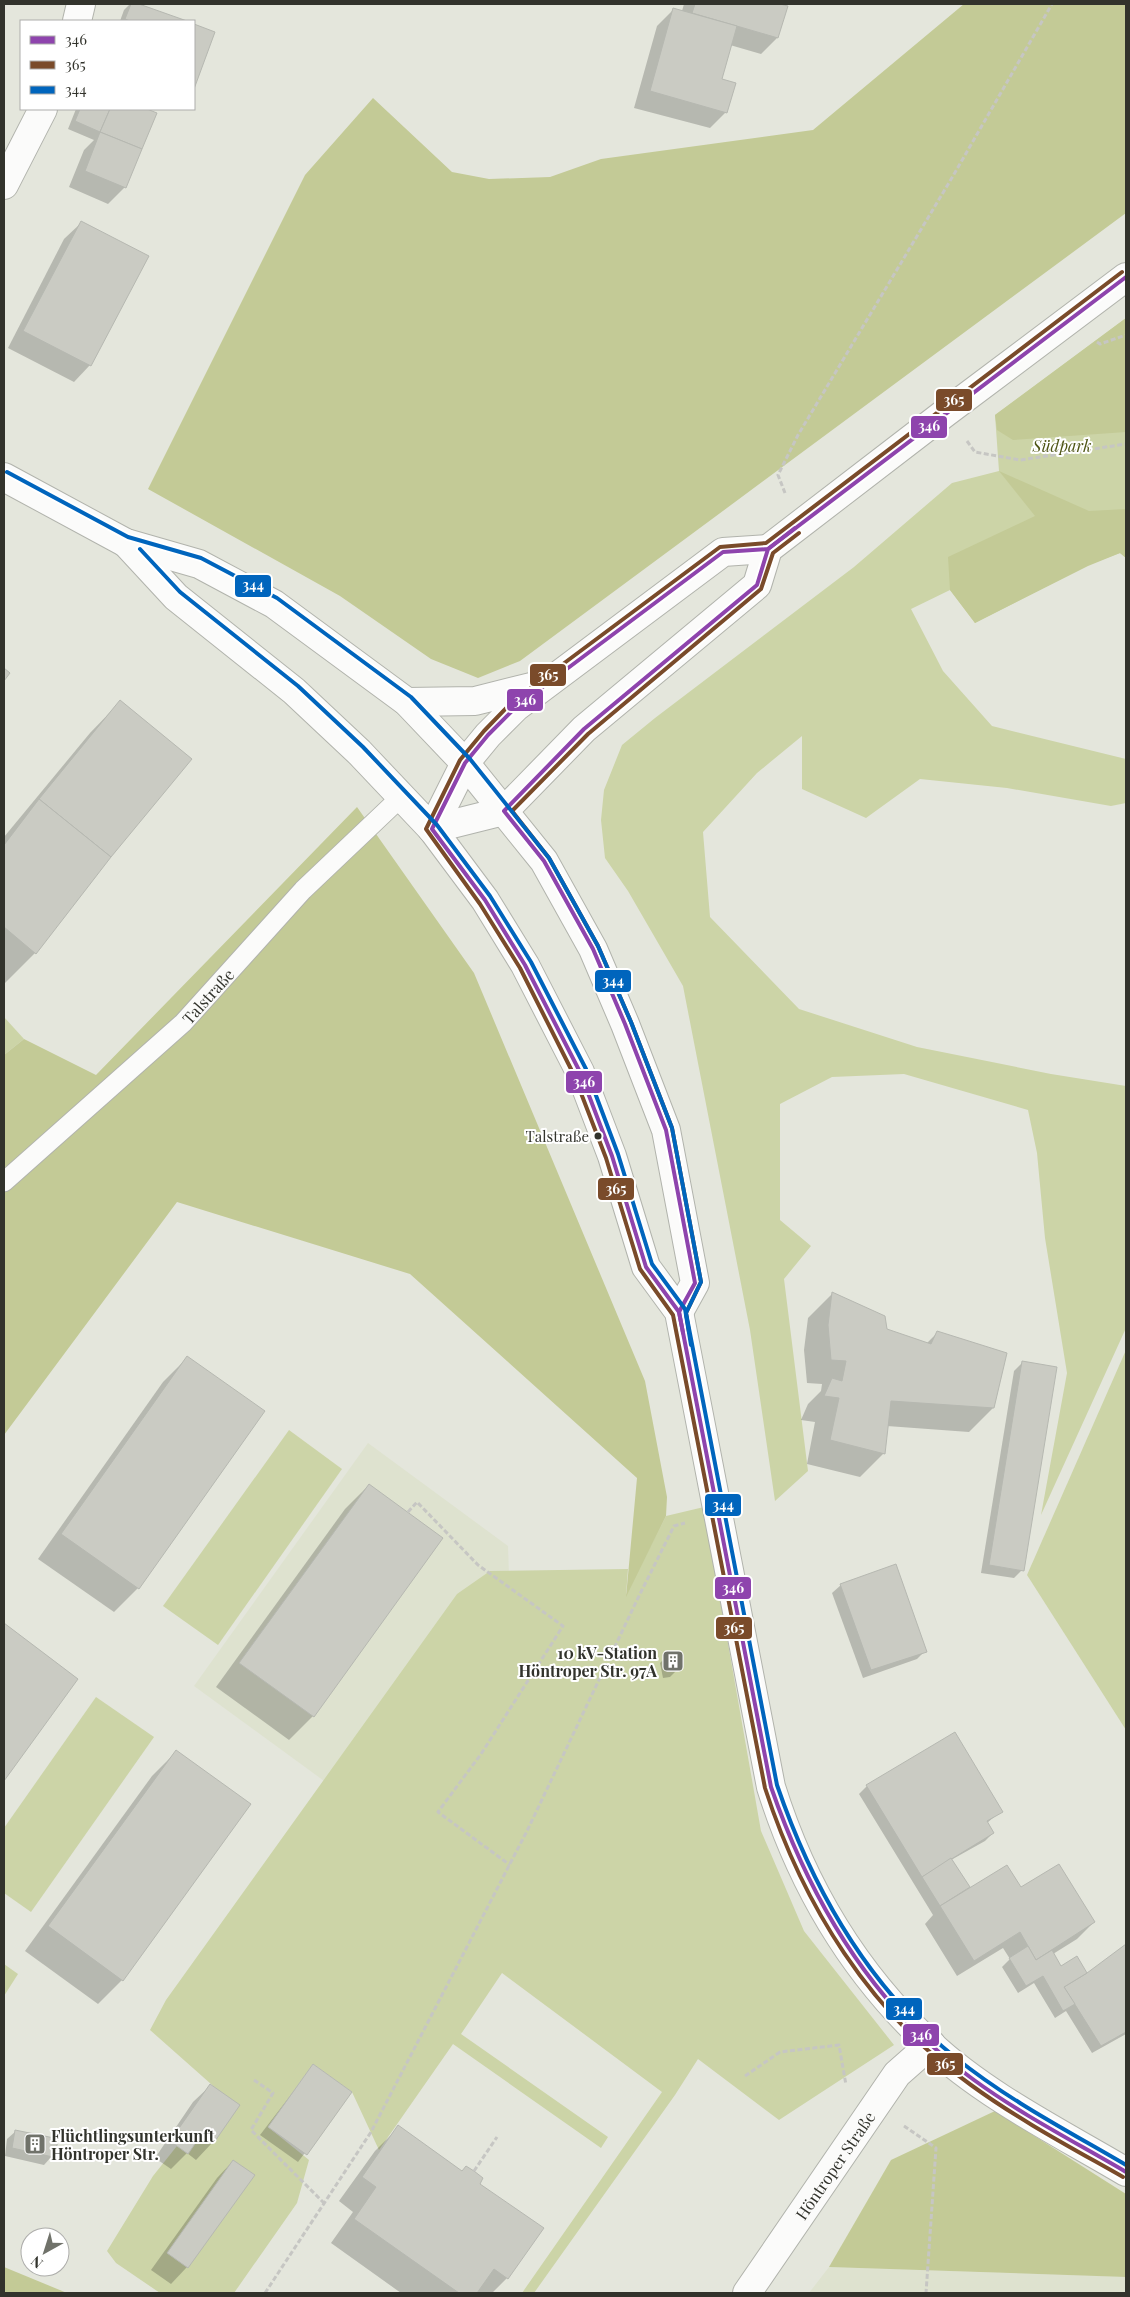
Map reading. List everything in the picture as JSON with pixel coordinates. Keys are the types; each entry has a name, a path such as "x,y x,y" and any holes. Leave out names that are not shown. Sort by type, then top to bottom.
{"street":[{"path":"77,20 81,4"},
{"path":"4,185 42,110"},
{"path":"432,829 464,763 516,707 546,683 723,552 768,549 1126,277"},
{"path":"4,477 126,543 199,564 274,604 407,702 464,763 504,811 544,861 593,949 625,1024 666,1130 696,1283 679,1312"},
{"path":"126,543 176,597 294,691 359,752 432,829 485,900 525,965 580,1072 612,1156 646,1267 679,1312 771,1786 784,1828 803,1872 830,1923 869,1979 931,2044 1009,2102 1126,2172"},
{"path":"432,829 504,811 584,729 757,585 768,549"},
{"path":"407,702 475,701 546,683"},
{"name":"Höntroper Straße","path":"747,2293 897,2074 931,2044"}],"lane":[{"name":"Talstraße","path":"4,1182 183,1023 303,890 400,797"}],"path":[{"path":"798,526 778,475 798,434 953,176 1052,4"},
{"path":"945,413 976,452 1020,460 1126,444"},
{"path":"408,1512 417,1502 478,1565 563,1626 480,1754 438,1812 510,1865"},
{"path":"265,2293 371,2132 510,1865 674,1526 718,1517"},
{"path":"745,2076 780,2052 839,2045 846,2084"},
{"path":"254,2080 274,2093 251,2130 324,2203"},
{"path":"911,2130 936,2148 926,2293"},
{"path":"474,2171 497,2137"}],"shaded area":[{"path":"368,1443 508,1546 509,1575 431,1859 194,1686"},
{"path":"829,2267 1126,2277 1126,2293 809,2293"}],"green space":[{"path":"964,4 1126,4 1126,213 520,661 478,678 431,659 340,596 148,489 305,175 373,98 452,172 489,179 550,177 601,159 813,130"},
{"name":"Südpark","path":"1126,318 1126,558 1120,553 1088,565 975,623 950,590 911,609 943,671 992,726 1126,759 1126,803 1111,806 1007,788 920,779 866,818 802,789 802,736 757,773 703,832 710,917 799,1009 917,1047 1051,1074 1126,1086 1126,1328 1041,1515 1067,1373 1045,1238 1037,1153 1028,1110 904,1074 832,1077 780,1104 780,1220 811,1246 784,1279 808,1471 775,1501 750,1330 683,986 628,891 605,858 601,820 604,790 622,745 655,718 854,567 952,483 999,471 995,415"},
{"path":"1126,318 1126,432 1013,440 997,430 995,415"},
{"path":"999,471 1089,511 1126,509 1126,558 1120,553 1088,566 975,623 950,590 948,557 1035,516"},
{"path":"357,807 474,973 645,1381 667,1497 666,1516 626,1597 637,1478 410,1274 177,1202 4,1435 4,1055 24,1039 96,1075"},
{"path":"4,1017 24,1039 4,1055"},
{"path":"1126,1350 1126,1730 1027,1575"},
{"path":"289,1430 342,1469 218,1645 163,1606"},
{"path":"704,1507 761,1831 804,1931 894,2045 779,2120 698,2059 675,2095 534,2293 522,2293 662,2092 502,1973 461,2034 608,2137 601,2148 453,2044 379,2150 352,2092 313,2064 268,2127 309,2160 297,2203 234,2293 160,2293 116,2263 107,2251 153,2176 220,2092 150,2030 166,2000 457,1594 490,1571 628,1569 626,1595 666,1516"},
{"path":"96,1697 154,1737 31,1912 4,1893 4,1828"},
{"path":"4,1964 18,1974 4,1996"},
{"path":"995,2111 1126,2194 1126,2277 829,2267 891,2160"},
{"path":"4,2267 20,2274 20,2277 28,2277 67,2293 4,2293"}],"building":[{"path":"131,4 139,4 184,20 128,20 125,19"},
{"path":"695,4 780,4 788,6 778,38 692,13"},
{"path":"673,8 737,26 722,79 736,83 727,113 650,91"},
{"path":"195,24 215,32 195,86"},
{"path":"80,110 110,110 100,132 75,121"},
{"path":"110,110 150,110 157,113 142,149 100,132"},
{"path":"100,132 142,149 126,188 85,171"},
{"path":"81,221 149,256 91,366 23,331"},
{"path":"4,668 10,673 4,681"},
{"path":"120,700 192,759 111,857 39,799"},
{"path":"39,799 111,857 36,954 4,927 4,845"},
{"path":"832,1292 885,1316 887,1329 931,1344 937,1331 1007,1353 994,1408 891,1401 885,1454 830,1440 839,1398 824,1396 832,1378 842,1381 846,1361 831,1360 828,1325"},
{"path":"187,1356 265,1411 139,1589 61,1534"},
{"path":"1022,1361 1057,1367 1024,1571 989,1565"},
{"path":"369,1484 443,1538 314,1717 239,1663"},
{"path":"896,1564 927,1652 871,1670 840,1584"},
{"path":"4,1623 78,1679 4,1781"},
{"name":"10 kV-Station Höntroper Str. 97A","path":"676,1652 679,1669 670,1671 667,1653"},
{"path":"955,1732 1003,1812 987,1821 994,1833 922,1877 866,1785"},
{"path":"176,1750 251,1804 123,1981 48,1926"},
{"path":"951,1858 970,1887 940,1906 922,1877"},
{"path":"1059,1864 1095,1922 1036,1960 1020,1932 974,1961 940,1906 1007,1865 1021,1887"},
{"path":"1126,1944 1126,2032 1101,2046 1064,1987 1087,1973"},
{"path":"1028,1946 1036,1960 1052,1950 1061,1966 1077,1956 1087,1973 1064,1987 1075,2004 1063,2011 1043,1976 1026,1986 1009,1958"},
{"path":"313,2064 352,2092 307,2155 268,2127"},
{"path":"210,2084 240,2105 213,2144 201,2135 188,2154 170,2141"},
{"path":"398,2125 462,2171 466,2166 474,2171 483,2178 480,2184 544,2228 508,2279 494,2269 477,2293 459,2293 354,2219 376,2187 362,2177"},
{"name":"Flüchtlingsunterkunft Höntroper Str.","path":"15,2130 59,2139 53,2157 12,2148"},
{"path":"233,2160 255,2175 188,2268 167,2253"}],"transit line":[{"name":"365","path":"1122,272 766,543 720,547 512,702 460,760 426,829 480,904 520,968 574,1075 606,1158 640,1269 673,1315 765,1788 799,1874 820,1914 844,1953 871,1990 902,2025 935,2056 971,2085 1008,2110 1123,2177"},
{"name":"346","path":"1126,277 768,549 723,552 516,707 488,735 465,763 432,829 485,900 525,965 580,1072 612,1156 646,1267 679,1312 771,1787 787,1830 826,1911 850,1950 876,1986 906,2020 938,2051 974,2080 1011,2105 1126,2172"},
{"name":"344","path":"7,472 128,537 201,558 277,598 411,697 470,759 549,858 598,946 631,1022 672,1128 701,1282 686,1313 777,1785 791,1824 808,1862 847,1935 896,2001 956,2058 996,2088 1126,2165"},
{"name":"346","path":"683,1333 679,1312 695,1283 666,1130 625,1024 593,949 544,861 504,811 584,729 757,585 768,549 795,528"},
{"name":"365","path":"689,1332 686,1313 701,1282 672,1128 631,1022 598,946 549,858 512,811 588,734 761,589 773,553 799,533"},
{"name":"344","path":"140,549 180,592 298,686 363,747 437,825 490,896 531,962 586,1069 618,1154 652,1264 685,1309 691,1345"}],"place":[{"name":"Talstraße","path":"598,1136"},
{"name":"10 kV-Station Höntroper Str. 97A","path":"673,1661"},
{"name":"Flüchtlingsunterkunft Höntroper Str.","path":"35,2144"}]}
